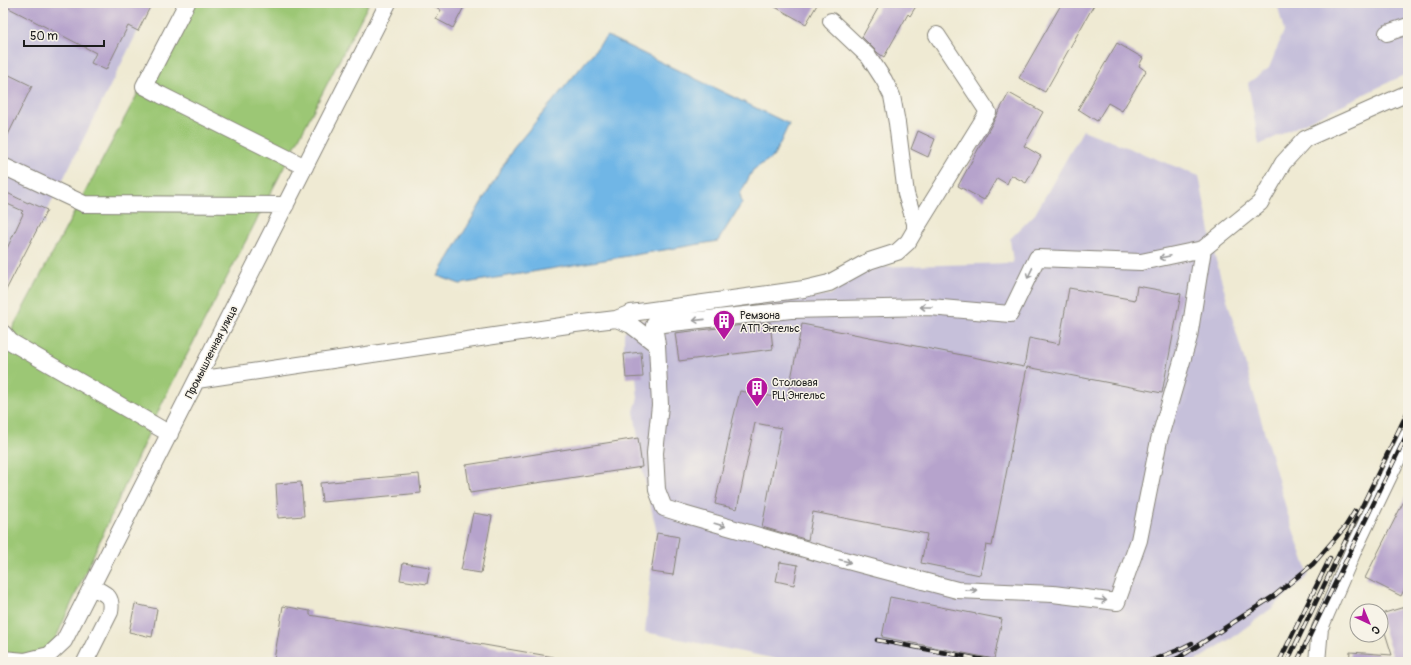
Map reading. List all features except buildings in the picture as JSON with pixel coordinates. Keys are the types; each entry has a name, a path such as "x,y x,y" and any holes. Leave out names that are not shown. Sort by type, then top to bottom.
{"street":[{"path":"187,3 144,86 305,167"},
{"name":"Промышленная улица","path":"3,659 25,661 49,655 64,641 388,3"},
{"path":"831,20 869,57 884,80 892,96 906,194 915,223 915,230"},
{"path":"1387,33 1408,26"},
{"path":"624,322 631,313 804,289 829,282 869,260 897,252 908,242 988,112 937,35"},
{"path":"1203,249 1189,338 1159,440 1139,540 1117,602 1052,594 957,590 829,556 664,508 657,490 655,453 660,405 657,345 654,325 791,310 930,307 1010,314 1037,258 1141,262 1203,249 1260,202 1283,163 1305,139 1408,93"},
{"path":"3,166 84,204 286,205"},
{"path":"197,380 576,324 624,322 657,345"},
{"path":"3,333 11,342 170,434"},
{"path":"1317,662 1320,628 1354,548 1408,436"},
{"path":"85,662 110,612 111,604 110,598 92,588"}],"shaded area":[{"path":"3,3 152,3 43,219 46,221 44,225 40,224 3,296"},
{"path":"1277,3 1408,3 1408,73 1259,145 1248,83 1269,68 1284,31"},
{"path":"1083,130 1199,176 1215,257 1288,515 1309,575 1272,608 1233,637 1194,662 791,662 645,632 651,572 657,533 642,467 634,411 638,398 636,377 640,352 624,354 624,332 635,321 830,295 872,267 1013,263 1010,239 1035,214"}],"green space":[{"path":"186,3 369,3 164,399 45,662 3,662 3,346"}],"water":[{"path":"607,36 789,124 774,156 753,170 740,194 742,203 718,241 460,284 438,276 513,149"}],"railway":[{"path":"1287,662 1408,411"},
{"path":"1297,662 1408,432"},
{"path":"1168,662 1180,657 1274,596 1313,564 1345,527 1355,511"},
{"path":"1279,662 1330,558"},
{"path":"877,640 995,662"},
{"path":"1147,662 1192,643"}],"place":[{"name":"Ремзона АТП Энгельс","path":"724,340"},
{"name":"Столовая РЦ Энгельс","path":"757,408"}]}
